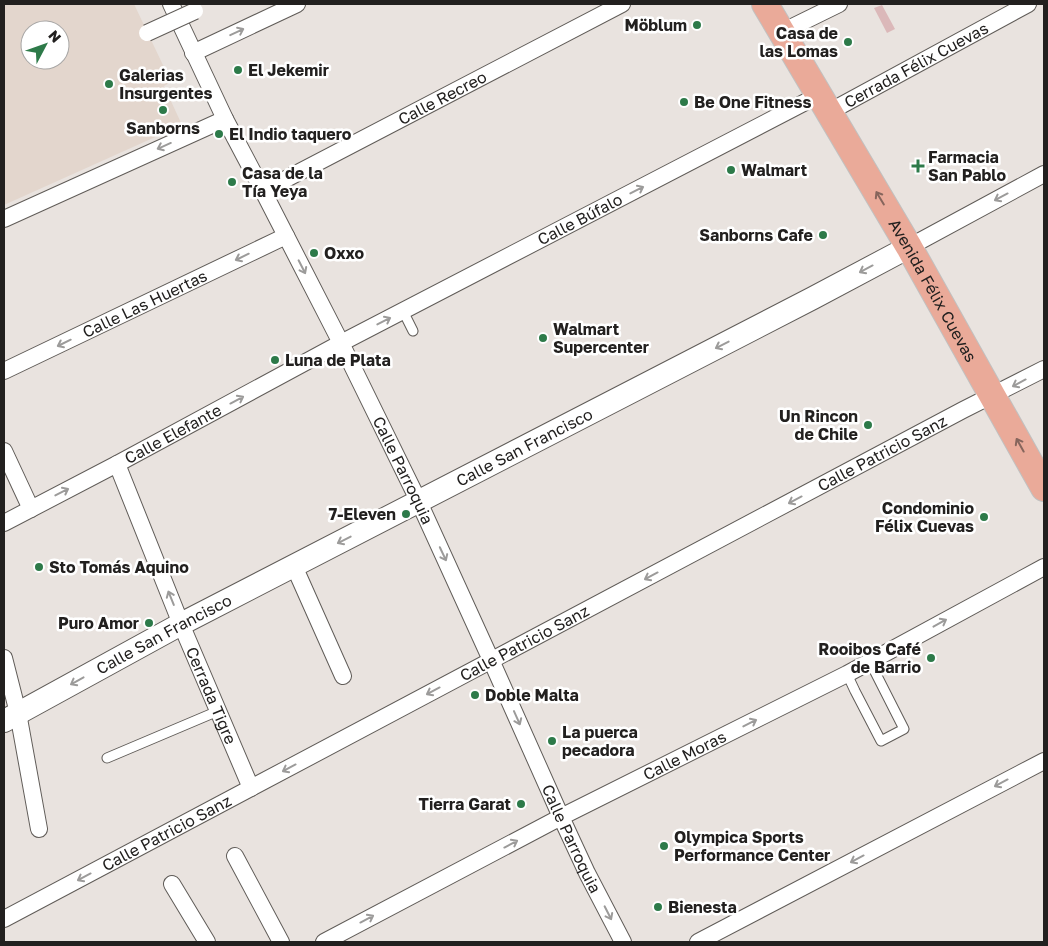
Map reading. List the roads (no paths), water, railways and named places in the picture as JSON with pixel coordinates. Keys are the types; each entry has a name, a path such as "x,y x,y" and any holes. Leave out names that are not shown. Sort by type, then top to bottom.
{"main road":[{"path":"765,4 782,32"},
{"name":"Avenida Félix Cuevas","path":"782,32 909,246 1044,488"}],"street":[{"name":"Calle Parroquia","path":"170,4 225,119 341,343 419,502 492,660 561,817 623,942"},
{"path":"193,52 297,4"},
{"name":"Calle Recreo","path":"263,191 622,4"},
{"path":"782,32 838,4"},
{"name":"Cerrada Félix Cuevas","path":"824,104 1028,4"},
{"path":"147,32 195,11"},
{"name":"Calle Búfalo","path":"341,343 824,104"},
{"path":"4,219 225,119"},
{"name":"Calle San Francisco","path":"11,717 181,624 804,302 1044,174"},
{"name":"Calle Las Huertas","path":"4,371 286,236"},
{"name":"Calle Elefante","path":"4,523 118,464 341,343"},
{"name":"Calle Patricio Sanz","path":"4,919 1044,369"},
{"path":"4,451 31,509"},
{"name":"Cerrada Tigre","path":"118,464 181,624 251,788"},
{"path":"294,566 343,676"},
{"name":"Calle Moras","path":"324,942 561,817 847,674 1044,567"},
{"path":"4,658 11,717 39,829"},
{"path":"698,942 1044,761"},
{"path":"235,856 281,942"},
{"path":"172,884 207,942"}],"lane":[{"path":"403,311 413,331"},
{"path":"847,674 881,741 904,729 870,662"},
{"path":"107,758 218,711"}],"place":[{"name":"Möblum","path":"697,25"},
{"name":"Casa de las Lomas","path":"848,42"},
{"name":"El Jekemir","path":"238,70"},
{"name":"Galerias Insurgentes","path":"109,84"},
{"name":"Be One Fitness","path":"684,102"},
{"name":"Sanborns","path":"163,110"},
{"name":"El Indio taquero","path":"219,134"},
{"name":"Farmacia San Pablo","path":"918,166"},
{"name":"Walmart","path":"731,170"},
{"name":"Casa de la Tía Yeya","path":"232,182"},
{"name":"Sanborns Cafe","path":"823,235"},
{"name":"Oxxo","path":"314,253"},
{"name":"Walmart Supercenter","path":"543,338"},
{"name":"Luna de Plata","path":"275,360"},
{"name":"Un Rincon de Chile","path":"868,425"},
{"name":"7-Eleven","path":"406,514"},
{"name":"Condominio Félix Cuevas","path":"984,517"},
{"name":"Sto Tomás Aquino","path":"39,567"},
{"name":"Puro Amor","path":"149,623"},
{"name":"Rooibos Café de Barrio","path":"931,658"},
{"name":"Doble Malta","path":"475,695"},
{"name":"La puerca pecadora","path":"552,741"},
{"name":"Tierra Garat","path":"521,804"},
{"name":"Olympica Sports Performance Center","path":"664,846"},
{"name":"Bienesta","path":"658,907"}]}
